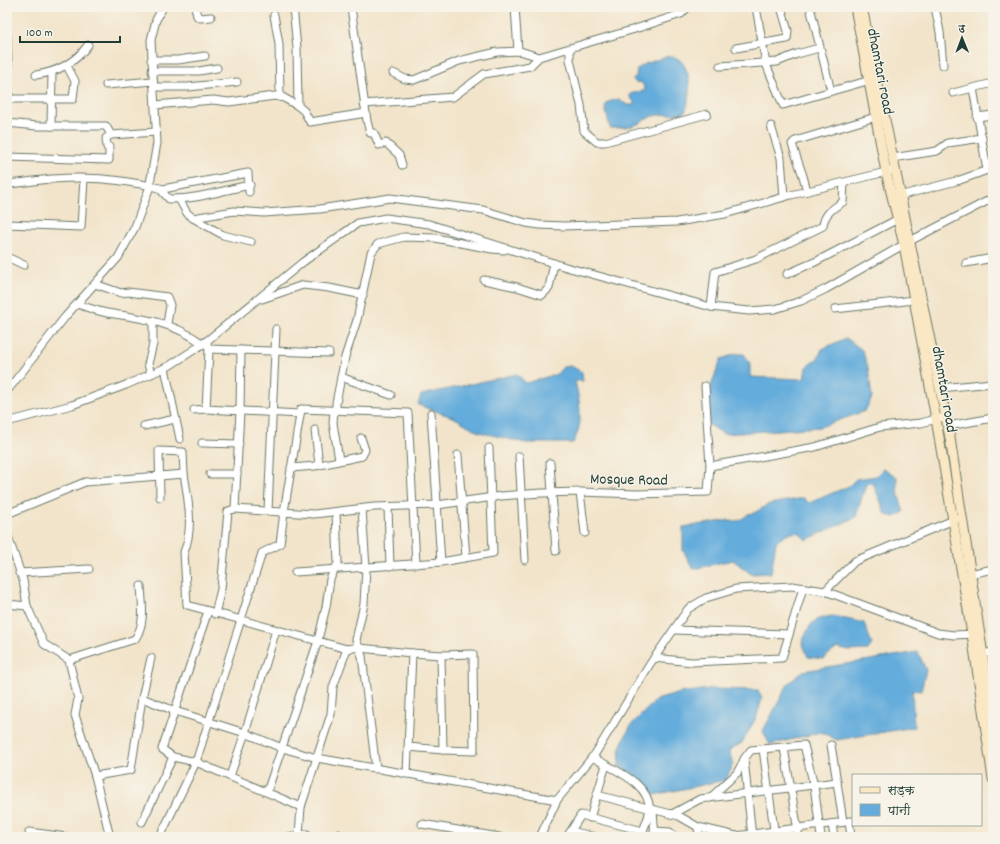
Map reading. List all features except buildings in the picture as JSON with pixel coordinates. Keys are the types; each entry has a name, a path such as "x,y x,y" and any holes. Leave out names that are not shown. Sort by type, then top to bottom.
{"main road":[{"name":"dhamtari road","path":"855,7 872,79"},
{"path":"862,7 872,79 879,116 892,158 890,171 899,196 907,243 947,421 958,518 970,574 976,634 982,654 993,721"},
{"name":"dhamtari road","path":"879,116 898,219 907,243 914,300 936,419 958,518 976,634 993,779"}],"street":[{"path":"7,390 76,304 118,258 135,226 150,185 157,142 151,40 156,20 163,7"},
{"path":"195,7 197,16 200,18 211,17"},
{"path":"293,7 297,48 298,106"},
{"path":"351,7 364,104 370,133 374,133 379,145 386,144 399,155 402,165"},
{"path":"514,7 518,51"},
{"path":"364,104 453,97 484,74 530,66 539,57 681,14 688,7"},
{"path":"756,7 766,64 783,105 872,79"},
{"path":"736,48 787,39 788,31 781,7"},
{"path":"810,7 831,91"},
{"path":"934,7 940,32 942,65"},
{"path":"274,15 279,44 280,97"},
{"path":"7,36 9,99 73,99 75,80 66,66"},
{"path":"36,75 52,72 75,61 88,45"},
{"path":"570,48 584,131 597,142 604,142 707,114"},
{"path":"720,66 766,64 777,62 797,54 820,48"},
{"path":"393,73 405,79 414,80 459,61 497,52 518,51 539,57"},
{"path":"151,60 178,60 205,56"},
{"path":"152,72 217,68"},
{"path":"51,126 52,72"},
{"path":"106,85 153,84 188,87 237,82"},
{"path":"953,93 993,83"},
{"path":"899,196 960,180 990,169 977,117 973,88"},
{"path":"155,105 213,100 229,102 267,96 280,97 298,106 304,111 310,122 366,113"},
{"path":"977,117 993,115"},
{"path":"807,192 804,176 792,144 795,141 879,116"},
{"path":"7,123 51,126 106,126 111,135"},
{"path":"771,126 781,158 784,197"},
{"path":"7,157 109,160 110,147 107,147 106,138 111,135 156,132"},
{"path":"892,158 937,151 948,142 982,138"},
{"path":"193,218 234,211 264,213 320,209 390,198 483,210 526,223 540,225 677,222 725,214 784,197 890,171"},
{"path":"7,184 53,179 84,179 150,185 163,189 248,173 250,188 179,199 169,199 159,188"},
{"path":"7,224 81,228 84,179"},
{"path":"711,307 715,272 756,259 823,226 823,220 831,209 843,202 844,183"},
{"path":"7,422 72,405 165,368 205,342 303,262 358,223 386,218 429,224 554,263 711,307 749,311 774,309 801,301 833,286 907,243 993,198"},
{"path":"179,199 187,213 223,236 251,242"},
{"path":"787,274 817,261 898,219"},
{"path":"339,460 333,423 336,402 345,356 358,320 371,253 378,244 404,237 435,238 492,249 514,250"},
{"path":"7,257 24,266"},
{"path":"966,263 993,258"},
{"path":"484,280 517,287 542,295 549,288 554,263"},
{"path":"95,284 120,293 128,292 167,297 170,305 167,324"},
{"path":"254,303 303,285 363,295"},
{"path":"835,309 914,300"},
{"path":"76,304 105,313 132,316 167,324 191,334 205,342 209,349 206,409"},
{"path":"151,374 148,364 153,344 152,321"},
{"path":"268,511 276,329"},
{"path":"209,349 330,353"},
{"path":"215,614 221,589 228,511 235,509 239,444 241,350"},
{"path":"165,368 180,440"},
{"path":"341,377 391,395"},
{"path":"940,388 993,383"},
{"path":"705,386 710,466 815,447 880,427 921,423 936,419 947,421 993,418"},
{"path":"194,410 206,409 300,414"},
{"path":"160,837 196,762 210,722 262,553 280,544 301,409 408,412 416,564"},
{"path":"431,413 441,562"},
{"path":"144,426 176,419"},
{"path":"315,430 319,465"},
{"path":"291,468 319,465 362,456 364,450 361,438"},
{"path":"202,443 239,444"},
{"path":"295,572 441,562 493,553 489,448"},
{"path":"160,497 159,451 183,452 184,474 190,509 187,545 184,552 187,605 215,614 347,649 359,648 441,655 473,654 474,751 408,747"},
{"path":"458,454 466,557"},
{"path":"519,456 525,560"},
{"path":"550,463 556,551"},
{"name":"Mosque Road","path":"235,509 314,514 388,507 437,505 461,501 552,493 580,492 637,494 708,492 710,466"},
{"path":"7,514 85,482 184,474"},
{"path":"210,474 237,474"},
{"path":"580,492 585,533"},
{"path":"388,507 390,566"},
{"path":"362,509 366,568 364,604 356,640 362,656 376,768"},
{"path":"267,792 317,641 326,607 330,579 338,563 336,512"},
{"path":"825,591 855,562 958,518"},
{"path":"7,534 18,573 23,580 28,606 44,644 69,660 78,699 75,715 95,776 110,837"},
{"path":"18,573 89,569"},
{"path":"970,574 993,569"},
{"path":"69,660 135,639 140,632 143,620 141,586"},
{"path":"540,837 557,800 592,758 654,658 688,609 706,598 736,589 792,586 825,591 938,633 954,635 976,634"},
{"path":"654,658 692,662 782,658 803,588"},
{"path":"7,604 28,606"},
{"path":"208,611 162,748 174,757 196,762 302,806"},
{"path":"230,776 245,733 276,630"},
{"path":"674,630 789,634"},
{"path":"299,835 302,806 331,714 333,687 347,649"},
{"path":"982,654 993,652"},
{"path":"407,774 412,653"},
{"path":"441,655 443,750"},
{"path":"95,776 131,770 142,698 151,658"},
{"path":"142,698 245,733 282,748 317,758 557,800"},
{"path":"710,798 738,773 744,759 751,750 804,745 814,786 821,837"},
{"path":"831,745 837,782 851,837"},
{"path":"784,748 799,837"},
{"path":"763,749 775,834"},
{"path":"142,822 174,757"},
{"path":"592,758 639,784 648,799 654,834 670,832 674,837"},
{"path":"744,759 752,836"},
{"path":"590,818 606,765"},
{"path":"672,814 700,799 791,789 837,782"},
{"path":"597,795 651,810 672,814 698,827 728,836 775,834 798,828 848,822"},
{"path":"595,837 569,834 581,815 642,834 651,810"},
{"path":"422,824 499,837"},
{"path":"832,824 834,837"},
{"path":"698,827 699,837"},
{"path":"29,832 66,837"},
{"path":"288,837 307,834 310,837"},
{"path":"322,837 338,834 339,837"}],"water":[{"path":"668,56 676,58 682,62 686,70 689,96 685,112 647,118 638,124 631,126 610,128 605,107 608,102 619,99 627,105 633,105 635,103 630,97 630,94 646,90 641,82 636,83 633,80 636,76 637,69 645,64"},
{"path":"846,338 862,350 868,367 872,398 865,411 820,427 724,434 708,424 708,394 721,359 736,354 744,354 750,363 750,377 804,379 806,367 818,358 822,349"},
{"path":"571,366 582,372 583,381 575,381 580,421 573,443 526,443 479,432 455,418 418,405 421,395 517,374 526,383 557,374 563,367"},
{"path":"883,468 897,477 897,490 904,512 895,517 886,515 873,483 866,484 856,517 806,540 798,532 786,534 776,542 771,573 751,574 733,560 693,569 683,550 683,527 730,520 737,521 769,504 804,498 809,503 849,486 856,479 877,476"},
{"path":"833,616 864,623 872,644 868,650 849,651 837,648 823,659 808,657 802,642 810,626 820,619"},
{"path":"918,652 926,670 921,691 912,690 914,727 837,740 821,732 770,745 763,731 788,684 803,671"},
{"path":"710,689 758,690 762,698 757,716 742,743 729,750 733,764 726,780 654,795 637,777 619,766 620,747 631,725 656,700 680,693"}]}
